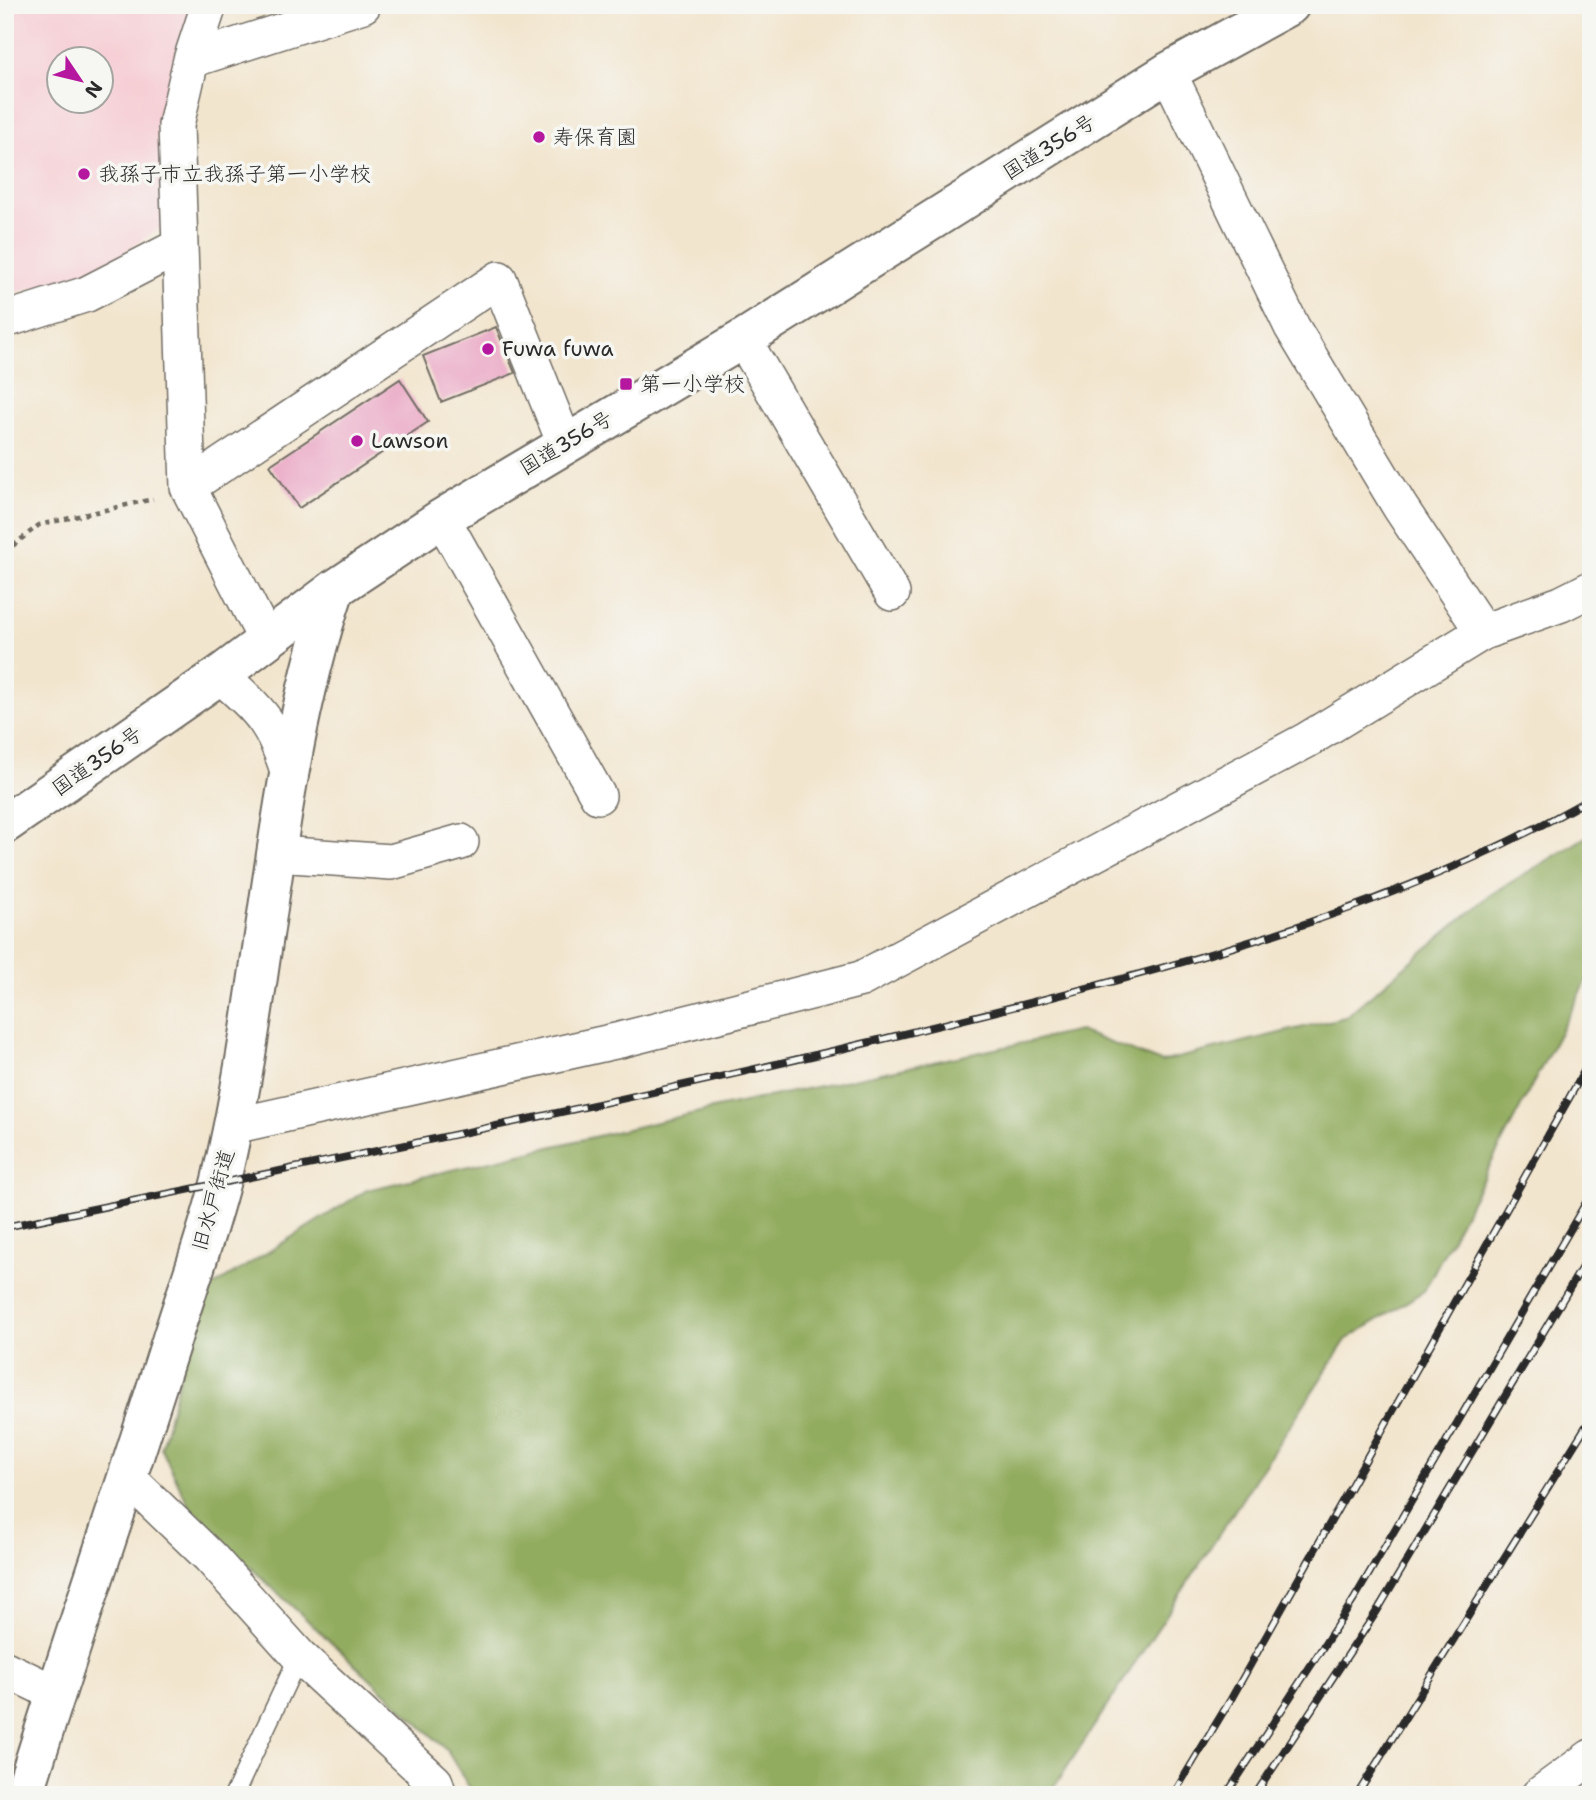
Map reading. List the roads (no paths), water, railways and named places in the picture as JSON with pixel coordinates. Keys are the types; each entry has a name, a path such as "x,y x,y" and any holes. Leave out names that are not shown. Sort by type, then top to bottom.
{"main road":[{"name":"国道356号","path":"5,824 220,675 265,638 442,518 743,339 1168,72 1290,5"},
{"name":"旧水戸街道","path":"24,1795 55,1693 128,1478 220,1183 233,1126 290,778 317,644 335,589"}],"street":[{"path":"209,5 191,60 176,125 188,487 265,638"},
{"path":"191,60 363,5"},
{"path":"1168,72 1292,327 1400,507 1483,632"},
{"path":"5,320 87,295 178,247"},
{"path":"188,487 499,279 565,444"},
{"path":"743,339 892,593"},
{"path":"442,518 598,796"},
{"path":"233,1126 620,1040 861,979 1307,740 1483,632 1560,604 1591,589"},
{"path":"220,675 259,710 279,740 290,778"},
{"path":"278,854 391,862 461,842"},
{"path":"128,1478 210,1557 299,1656 435,1782 439,1795"},
{"path":"5,1669 55,1693"},
{"path":"1539,1795 1591,1757"}],"lane":[{"path":"234,1795 299,1656"}],"railway":[{"path":"5,1227 686,1085 912,1032 1174,965 1345,910 1429,877 1511,840 1591,798"},
{"path":"1173,1795 1231,1699 1591,1059"},
{"path":"1226,1795 1353,1601 1591,1194"},
{"path":"1255,1795 1377,1611 1591,1252"},
{"path":"1357,1795 1591,1418"}],"place":[{"name":"寿保育園","path":"539,137"},
{"name":"我孫子市立我孫子第一小学校","path":"84,174"},
{"name":"Fuwa fuwa","path":"488,349"},
{"name":"第一小学校","path":"626,384"},
{"name":"Lawson","path":"357,441"}]}
